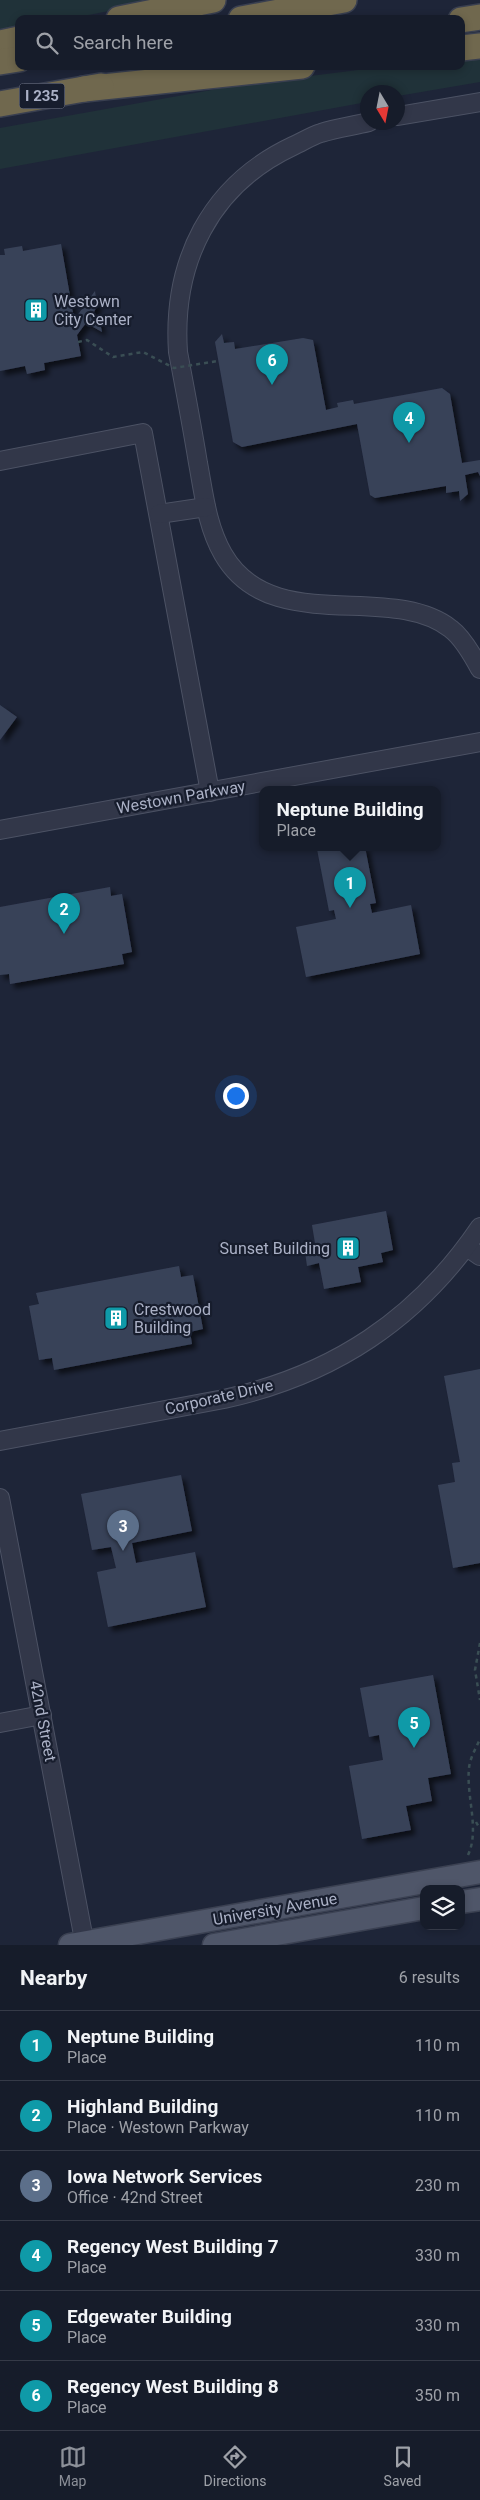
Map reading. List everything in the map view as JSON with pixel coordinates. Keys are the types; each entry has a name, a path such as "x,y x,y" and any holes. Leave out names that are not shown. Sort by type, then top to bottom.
{"highway":[{"path":"139,15 213,0"},
{"path":"263,15 344,0"},
{"path":"465,19 480,17"},
{"path":"0,43 15,40"},
{"path":"465,48 480,46"},
{"name":"I 235","path":"0,62 15,60"},
{"name":"I 235","path":"0,104 189,70"},
{"path":"84,89 264,70"}],"main road":[{"name":"University Avenue","path":"80,1944 472,1866"},
{"path":"465,1901 480,1898"},
{"name":"University Avenue","path":"214,1945 420,1909"}],"street":[{"path":"405,115 480,102"},
{"path":"360,124 320,134 275,154 255,167 209,214 193,246 180,287 176,323 178,352 210,528 223,555 234,570 260,590 327,606 354,606 421,614 451,629 480,668"},
{"path":"0,461 143,433 210,792"},
{"path":"159,514 206,507"},
{"name":"Westown Parkway","path":"0,830 480,742"},
{"name":"Corporate Drive","path":"0,1441 224,1399 256,1392 300,1376 339,1358 389,1326 473,1252 480,1227"},
{"name":"42nd Street","path":"0,1498 42,1715 80,1944"},
{"path":"0,1723 42,1715"}],"path":[{"path":"78,342 87,340 113,357 143,352 174,368 218,361"},
{"path":"480,1643 475,1670 480,1700"},
{"path":"472,1866 475,1821 469,1769 480,1739"},
{"path":"475,1821 480,1829"}],"shaded area":[{"path":"0,0 163,0 89,15 15,15 15,29 0,32"},
{"path":"480,56 480,82 405,95 405,85 360,85 360,103 0,169 0,128 245,84 358,70 465,70 465,58"}],"building":[{"name":"Westown City Center","path":"61,244 73,313 77,316 95,291 97,306 93,314 99,317 102,332 86,323 77,335 81,356 44,363 45,370 27,374 25,366 0,371 0,255 5,255 4,249 22,246 23,251"},
{"path":"222,334 224,343 234,342 235,349 303,338 313,340 326,410 338,407 337,403 353,400 354,404 442,388 450,394 462,463 480,460 480,476 478,472 465,475 468,494 460,501 459,491 446,493 446,486 375,498 370,495 357,424 242,447 233,442 215,342"},
{"path":"0,705 17,717 0,740"},
{"path":"317,851 366,851 376,903 370,904 372,913 411,905 420,954 306,977 296,927 336,919 334,910 329,911"},
{"path":"110,887 111,896 122,894 132,952 122,954 124,964 10,984 9,974 0,975 0,907"},
{"name":"Sunset Building","path":"386,1211 393,1250 381,1253 383,1262 358,1267 361,1282 324,1289 319,1263 307,1266 304,1245 315,1243 312,1225"},
{"name":"Crestwood Building","path":"179,1266 181,1277 193,1275 203,1329 190,1332 192,1344 54,1370 52,1358 39,1360 29,1306 39,1304 36,1293"},
{"path":"480,1369 480,1563 453,1568 438,1485 455,1482 452,1463 460,1462 444,1376"},
{"path":"181,1475 192,1531 132,1543 136,1563 195,1552 206,1607 108,1627 97,1572 116,1568 111,1547 92,1550 81,1494"},
{"path":"433,1675 451,1774 428,1778 432,1801 406,1806 411,1830 362,1839 349,1766 383,1760 379,1735 369,1737 360,1688"}],"place":[{"name":"Westown City Center","path":"36,310"},
{"name":"Regency West Building 8","path":"272,385"},
{"name":"Regency West Building 7","path":"409,443"},
{"name":"Neptune Building","path":"350,908"},
{"name":"Highland Building","path":"64,934"},
{"name":"Sunset Building","path":"348,1248"},
{"name":"Crestwood Building","path":"116,1318"},
{"name":"Iowa Network Services","path":"123,1551"},
{"name":"Edgewater Building","path":"414,1748"}]}
